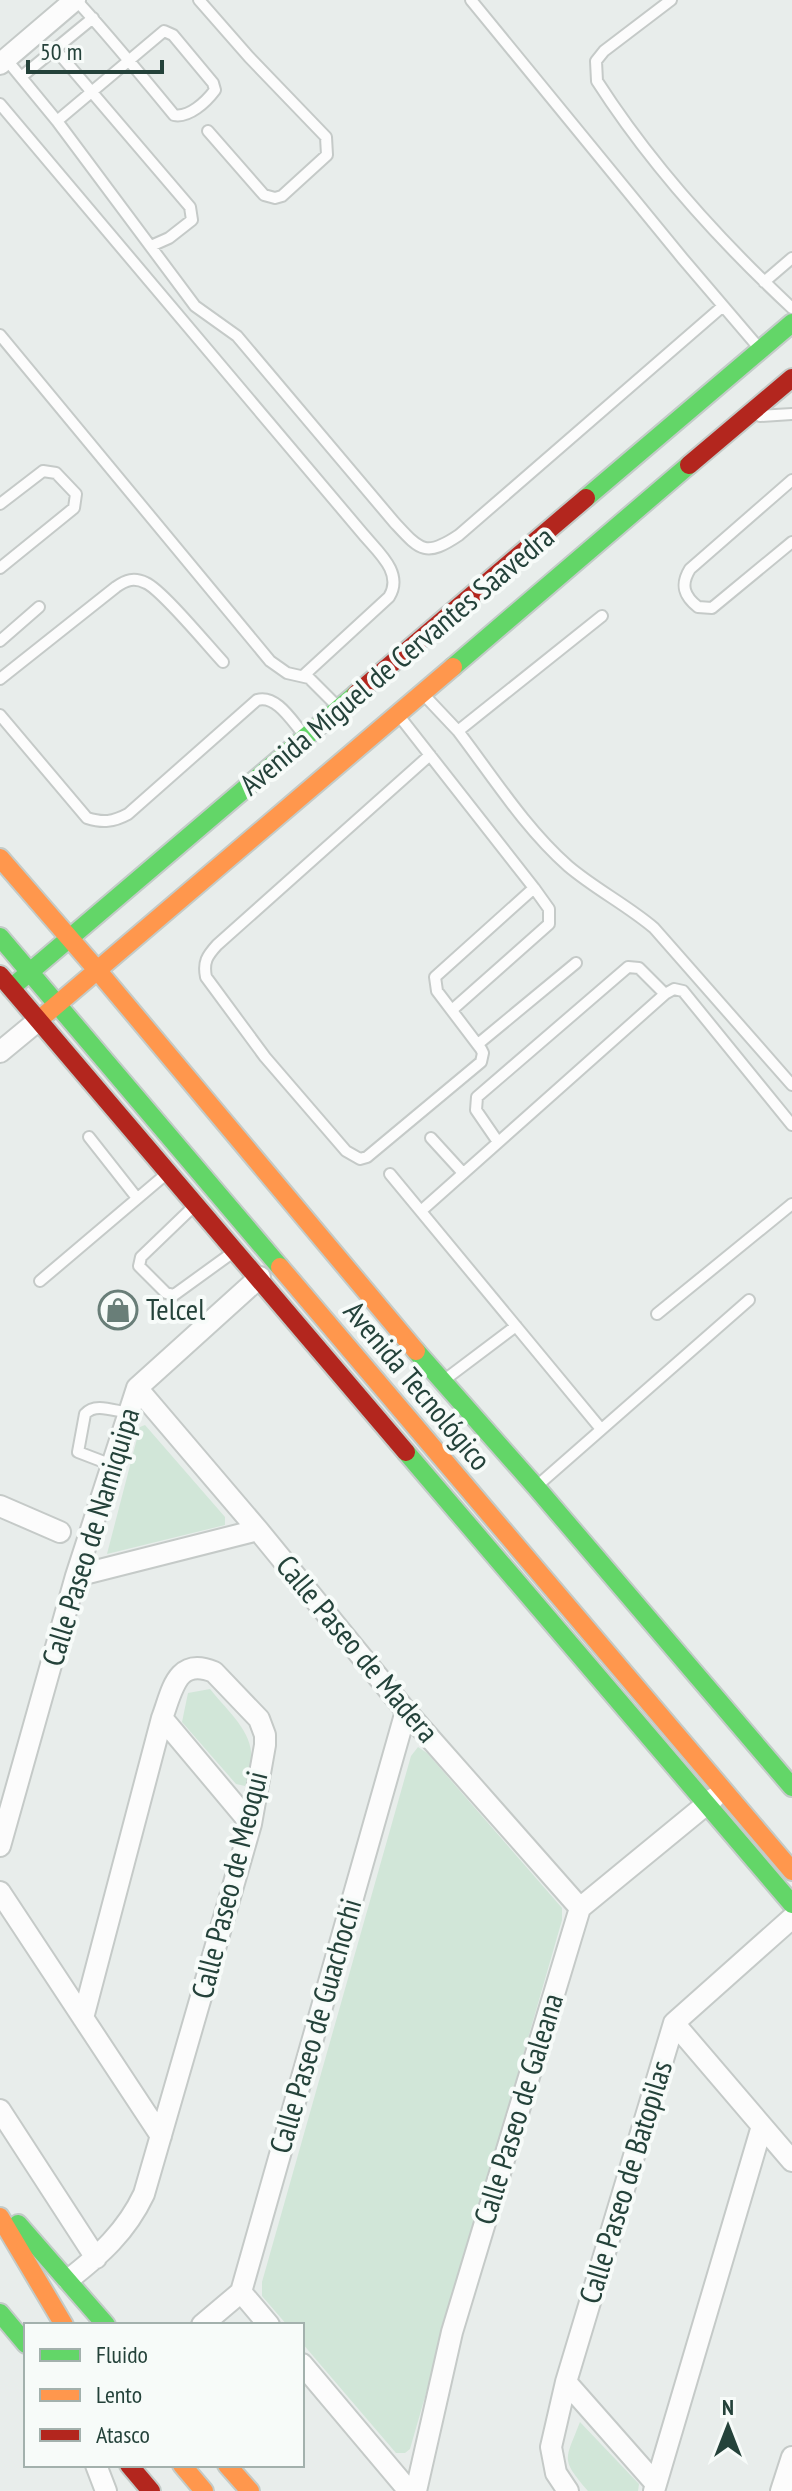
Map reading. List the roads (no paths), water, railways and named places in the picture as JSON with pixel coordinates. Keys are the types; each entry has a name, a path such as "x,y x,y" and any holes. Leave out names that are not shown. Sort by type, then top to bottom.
{"main road":[{"name":"Avenida Miguel de Cervantes Saavedra","path":"4,987 30,973 69,938 145,904 398,715 761,350 792,323"},
{"name":"Avenida Miguel de Cervantes Saavedra","path":"40,1019 98,971 145,904 307,738 340,710 746,417 792,378"},
{"name":"Avenida Tecnológico","path":"0,858 442,1382 536,1487 792,1787"},
{"name":"Avenida Tecnológico","path":"0,937 792,1871"},
{"path":"4,987 40,1019 792,1904"},
{"path":"0,2204 104,2323"},
{"path":"0,2217 62,2323"},
{"path":"0,2252 61,2323"},
{"path":"0,2313 24,2342"},
{"path":"131,2467 151,2491"},
{"path":"184,2467 204,2491"},
{"path":"229,2467 250,2491"}],"street":[{"path":"3,61 76,0"},
{"name":"Avenida Miguel de Cervantes Saavedra","path":"0,1052 40,1019"},
{"name":"Calle Paseo de Namiquipa","path":"0,1846 76,1576 137,1388 260,1277"},
{"name":"Calle Paseo de Madera","path":"137,1388 406,1711 580,1908"},
{"path":"0,1506 60,1532"},
{"path":"76,1576 258,1530"},
{"name":"Calle Paseo de Meoqui","path":"68,2280 119,2236 144,2194 251,1824 265,1735 259,1719 214,1672 198,1668 182,1673 176,1679 162,1718 83,2018"},
{"name":"Calle Paseo de Guachochi","path":"241,2292 406,1711"},
{"path":"162,1718 251,1824"},
{"path":"580,1908 723,1790"},
{"path":"0,1892 161,2136"},
{"name":"Calle Paseo de Galeana","path":"416,2491 452,2332 580,1908"},
{"name":"Calle Paseo de Batopilas","path":"568,2491 556,2473 551,2447 566,2382 674,2023 792,1918"},
{"path":"674,2023 792,2161"},
{"path":"0,2110 96,2258"},
{"path":"655,2488 762,2126"},
{"path":"204,2323 241,2292 267,2323"},
{"path":"304,2366 409,2491"},
{"path":"566,2382 655,2488"},
{"path":"781,2491 792,2457"},
{"path":"97,2467 106,2491"}],"lane":[{"path":"57,121 128,60 158,34 169,31 213,83 215,90 189,113 174,115 128,60 93,18 76,0"},
{"path":"199,0 326,137 327,155 282,196 270,198 208,131"},
{"path":"471,0 761,350"},
{"path":"671,0 604,51 596,61 597,81 687,200 792,308"},
{"path":"21,77 93,18"},
{"path":"55,49 93,90 192,211 192,220 169,238 151,246"},
{"path":"3,61 21,77 57,121 195,306 237,336 394,522 423,550 443,546 459,535 723,306"},
{"path":"0,104 393,573 394,589 389,597 303,676"},
{"path":"764,282 792,258"},
{"path":"0,335 270,661 287,673 312,681 340,710"},
{"path":"746,417 792,414"},
{"path":"0,504 43,471 56,473 76,494 74,508 0,568"},
{"path":"792,480 690,569 684,580 685,594 698,607 712,608 792,542"},
{"path":"0,679 116,587 134,579 153,587 223,662"},
{"path":"0,641 39,607"},
{"path":"458,731 602,616"},
{"path":"423,693 458,731 540,839 586,881 618,899 654,928 792,1085"},
{"path":"0,715 87,818 99,822 115,821 128,814 257,700 265,698 274,701 307,738"},
{"path":"398,715 549,909 549,924 452,1010"},
{"path":"430,755 217,945 207,956 204,966 206,977 265,1057 354,1158 367,1157 479,1065 483,1053 437,991 435,977 534,888"},
{"path":"478,1044 576,963"},
{"path":"498,1142 476,1110 477,1097 628,967 639,968 665,994"},
{"path":"421,1211 674,989 683,991 792,1125"},
{"path":"89,1137 137,1198"},
{"path":"431,1138 463,1173"},
{"path":"40,1281 169,1171"},
{"path":"390,1174 601,1429"},
{"path":"197,1203 141,1257 139,1266 166,1293 174,1295 236,1250"},
{"path":"657,1314 792,1204"},
{"path":"536,1487 749,1300"},
{"path":"442,1382 516,1326"},
{"path":"112,1465 78,1452 85,1414 96,1407 129,1413"}],"place":[{"name":"Telcel","path":"118,1310"}]}
